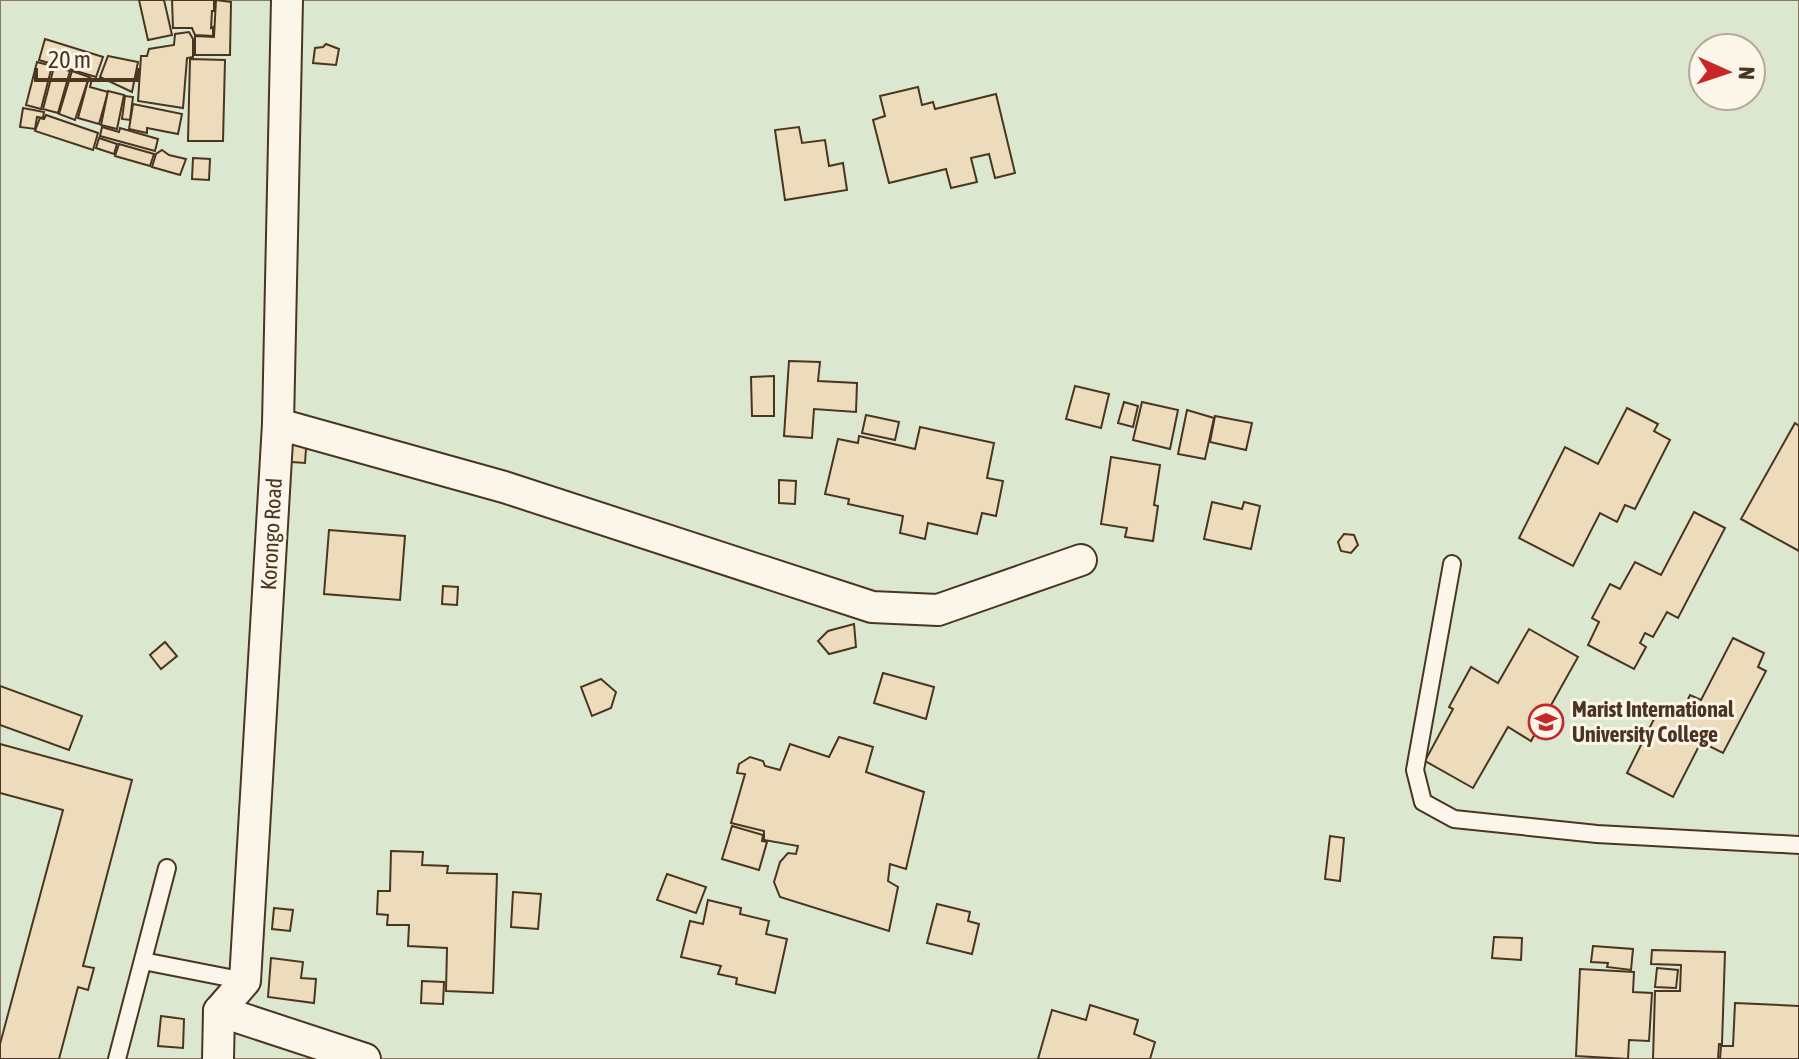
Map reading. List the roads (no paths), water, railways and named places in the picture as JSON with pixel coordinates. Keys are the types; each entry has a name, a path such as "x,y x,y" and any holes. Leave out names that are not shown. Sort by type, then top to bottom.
{"street":[{"name":"Korongo Road","path":"245,981 278,424 287,0"},
{"path":"278,424 504,487 872,607 938,610 1081,560"},
{"path":"218,1059 219,1011 245,981"},
{"path":"219,1011 365,1059"}],"lane":[{"path":"1452,564 1415,770 1423,802 1454,819 1597,834 1799,845"},
{"path":"117,1059 167,868"},
{"path":"143,961 245,981"}],"place":[{"name":"Marist International University College","path":"1546,722"}]}
